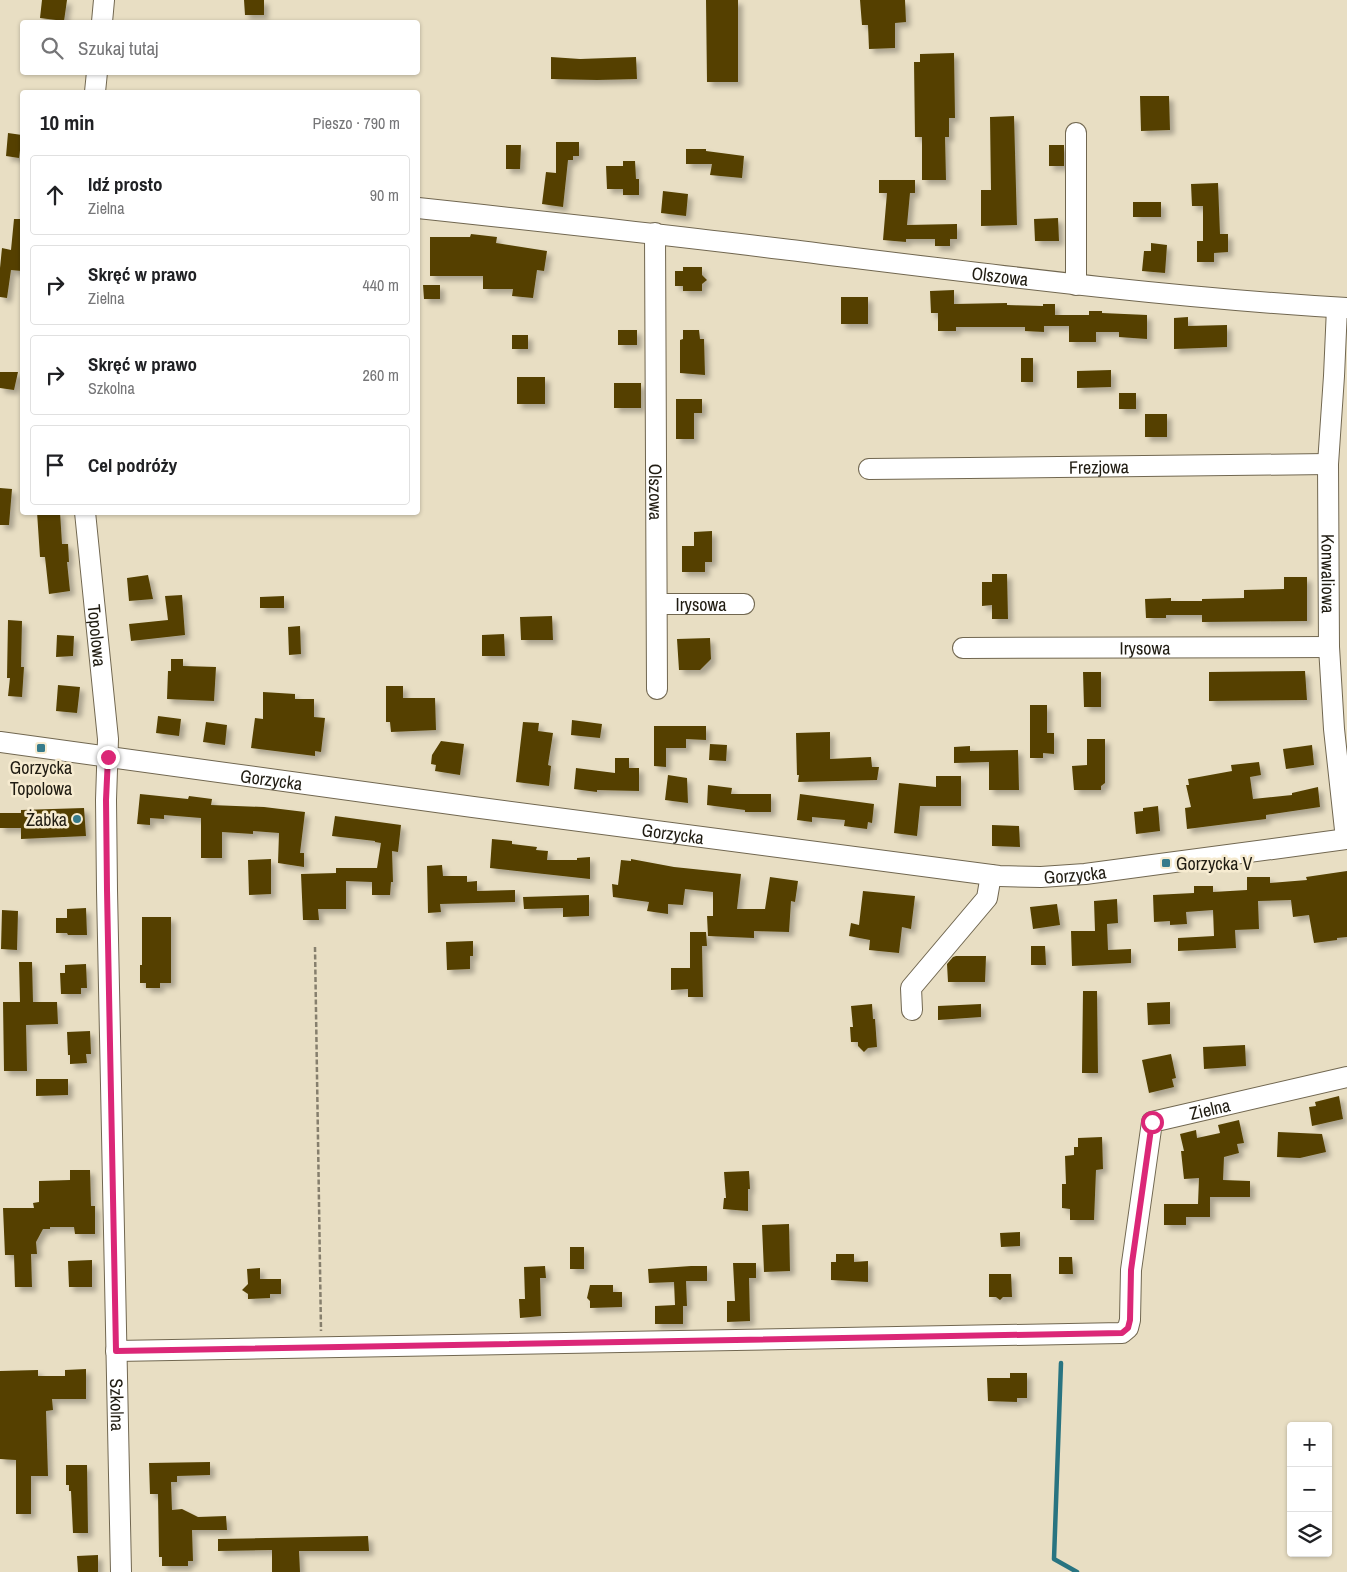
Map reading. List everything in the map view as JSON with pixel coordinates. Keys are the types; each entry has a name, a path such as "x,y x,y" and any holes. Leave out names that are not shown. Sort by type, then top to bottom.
{"street":[{"path":"102,20 104,0"},
{"path":"95,90 97,75"},
{"path":"1076,133 1076,285"},
{"name":"Olszowa","path":"420,208 655,233 1076,285 1209,299 1342,308"},
{"name":"Olszowa","path":"655,233 658,689"},
{"name":"Konwaliowa","path":"1342,308 1334,376 1328,464 1329,647 1334,730 1346,839"},
{"name":"Frezjowa","path":"870,469 1328,464"},
{"name":"Topolowa","path":"85,515 107,721 108,757"},
{"name":"Irysowa","path":"657,604 744,604"},
{"name":"Irysowa","path":"963,648 1329,647"},
{"name":"Gorzycka","path":"0,742 473,807 992,875 1041,877 1085,874 1346,839"},
{"name":"Szkolna","path":"108,757 106,800 107,900 121,1572"},
{"path":"912,1010 911,988 987,898 992,875"},
{"name":"Zielna","path":"116,1351 640,1340 1122,1333 1128,1328 1130,1320 1131,1270 1152,1122 1347,1077"}],"path":[{"path":"315,947 322,1348"}],"building":[{"path":"42,0 67,0 64,20 40,18"},
{"path":"244,0 264,0 264,15 245,15"},
{"path":"706,0 738,0 738,82 707,82"},
{"path":"860,0 905,0 906,22 895,23 895,48 869,49 868,25 862,25"},
{"path":"954,53 955,118 949,118 949,137 945,137 946,180 922,180 922,137 915,137 914,62 920,62 920,54"},
{"path":"551,57 580,59 636,57 637,79 551,79"},
{"path":"1140,96 1169,96 1170,130 1141,131"},
{"path":"1014,116 1017,225 981,226 981,190 991,190 990,117"},
{"path":"8,133 20,135 19,158 6,156"},
{"path":"556,142 579,142 579,156 573,156 573,160 568,160 563,207 542,204 546,172 556,173"},
{"path":"506,145 521,145 520,169 506,169"},
{"path":"1049,145 1064,145 1064,166 1049,166"},
{"path":"686,149 706,149 706,151 744,156 742,178 710,175 712,164 686,164"},
{"path":"623,161 635,161 636,179 639,179 639,195 623,195 623,189 607,189 606,166 623,166"},
{"path":"879,180 915,180 915,193 910,193 907,225 957,224 957,239 950,239 950,246 935,246 935,239 906,239 906,242 883,240 887,193 879,193"},
{"path":"1218,183 1220,234 1228,234 1228,252 1214,253 1214,262 1197,262 1197,241 1203,241 1203,206 1192,206 1191,184"},
{"path":"663,191 688,194 686,216 661,213"},
{"path":"1133,202 1161,202 1161,217 1133,217"},
{"path":"1058,218 1059,241 1035,241 1034,219"},
{"path":"14,219 20,219 20,271 11,270 7,298 0,297 2,248 11,250"},
{"path":"471,234 497,237 496,243 547,251 544,271 537,270 533,298 512,296 513,289 483,289 483,276 430,276 430,237 470,237"},
{"path":"1151,243 1167,245 1165,273 1142,271 1144,251 1151,251"},
{"path":"683,267 702,267 702,275 707,280 702,284 702,291 683,291 683,286 675,286 675,271 683,271"},
{"path":"423,285 440,285 440,299 424,299"},
{"path":"954,290 954,304 1007,303 1007,305 1043,306 1043,304 1055,304 1055,315 1089,315 1089,311 1102,311 1102,313 1147,315 1147,339 1119,337 1119,332 1096,332 1096,342 1069,342 1069,326 1044,326 1044,332 1025,331 1025,327 956,327 956,331 938,331 938,313 931,313 930,291"},
{"path":"841,297 868,297 868,324 841,324"},
{"path":"1188,317 1188,326 1227,325 1227,347 1174,349 1174,318"},
{"path":"618,330 637,330 637,345 618,345"},
{"path":"683,330 699,330 700,339 704,339 705,375 680,373 680,340 683,339"},
{"path":"512,335 528,335 528,349 512,349"},
{"path":"1021,358 1033,358 1033,382 1021,382"},
{"path":"1111,370 1111,387 1077,388 1077,371"},
{"path":"0,372 18,372 14,390 0,388"},
{"path":"517,377 545,377 545,404 517,404"},
{"path":"614,383 641,383 641,408 614,408"},
{"path":"1119,393 1136,393 1136,409 1119,409"},
{"path":"676,399 702,399 702,413 694,413 694,439 676,439"},
{"path":"1145,414 1167,414 1167,437 1145,437"},
{"path":"0,488 12,489 9,525 0,525"},
{"path":"37,515 60,515 62,544 68,544 69,562 67,562 70,591 49,594 45,557 40,557"},
{"path":"712,531 712,562 705,562 705,572 682,572 682,546 694,546 694,532"},
{"path":"992,574 1007,574 1008,619 992,619 992,605 982,606 982,582 992,582"},
{"path":"148,575 153,599 129,601 127,578"},
{"path":"1284,577 1307,577 1307,621 1202,622 1202,615 1166,615 1166,618 1146,618 1145,599 1171,598 1171,601 1202,601 1202,599 1244,598 1244,590 1284,589"},
{"path":"182,595 185,635 131,641 129,624 168,620 165,596"},
{"path":"284,596 284,608 260,608 260,597"},
{"path":"552,616 553,640 521,640 520,617"},
{"path":"8,620 22,621 21,667 24,667 22,697 8,696 10,678 7,678"},
{"path":"300,626 301,654 289,655 288,627"},
{"path":"504,634 505,656 482,656 482,635"},
{"path":"57,635 74,636 73,656 56,657"},
{"path":"710,638 711,659 700,670 679,670 677,639"},
{"path":"171,659 183,659 183,666 216,667 214,701 167,699 168,671 171,671"},
{"path":"1305,671 1307,700 1209,701 1209,672"},
{"path":"1083,672 1101,672 1101,707 1084,707"},
{"path":"58,685 80,687 77,713 56,711"},
{"path":"386,686 403,686 403,698 435,698 436,730 391,732 390,722 386,722"},
{"path":"263,692 295,694 295,699 314,699 314,717 325,718 321,752 315,751 315,756 251,748 255,718 263,719"},
{"path":"1030,705 1047,705 1047,733 1054,733 1054,754 1043,753 1043,758 1030,758"},
{"path":"158,716 181,719 179,736 156,733"},
{"path":"572,720 602,724 600,738 571,735"},
{"path":"206,722 227,725 225,745 203,742"},
{"path":"523,722 539,723 538,731 553,733 548,765 551,766 549,786 516,782"},
{"path":"654,726 706,726 706,740 686,739 686,748 666,748 666,767 654,766"},
{"path":"830,732 830,759 871,757 872,767 879,767 877,780 798,782 796,733"},
{"path":"1087,739 1105,739 1105,783 1101,786 1101,790 1074,790 1072,766 1087,765"},
{"path":"441,741 464,744 460,775 435,771 436,765 431,764 432,755"},
{"path":"710,744 727,745 726,761 709,760"},
{"path":"1312,745 1314,765 1286,769 1283,749"},
{"path":"970,746 970,751 1018,750 1019,790 989,790 989,762 954,763 954,747"},
{"path":"615,758 629,758 629,768 639,768 639,791 597,790 597,792 574,789 576,768 615,773"},
{"path":"1259,762 1261,775 1250,777 1253,799 1292,795 1292,793 1318,787 1320,807 1266,815 1266,819 1187,829 1185,808 1191,807 1186,785 1189,785 1188,779 1232,771 1231,765"},
{"path":"668,775 687,778 688,803 665,800"},
{"path":"936,776 961,776 961,806 920,806 917,836 894,833 899,783 936,787"},
{"path":"708,785 732,788 731,794 771,794 771,812 745,812 745,810 707,805"},
{"path":"140,794 188,799 189,796 212,799 211,805 264,807 305,812 300,853 304,853 304,867 278,863 279,833 253,831 253,834 222,832 222,858 201,858 201,818 164,815 164,819 150,818 150,825 137,824"},
{"path":"800,794 874,804 872,823 868,822 867,829 844,826 845,820 812,817 812,822 797,820"},
{"path":"1158,806 1160,831 1136,834 1134,812 1143,811 1143,808"},
{"path":"84,808 86,836 21,839 21,828 0,828 0,813 21,813 21,810"},
{"path":"335,816 401,825 398,852 392,851 393,882 391,882 390,895 372,895 372,882 346,881 346,909 318,909 319,920 303,920 301,874 336,873 336,868 377,868 381,843 332,836"},
{"path":"992,825 1019,826 1020,847 992,846"},
{"path":"492,839 512,841 512,844 537,847 536,850 548,851 547,860 577,860 577,858 590,857 590,879 490,868"},
{"path":"271,859 271,894 249,895 248,860"},
{"path":"631,859 674,867 741,874 737,909 765,909 770,877 798,881 795,902 791,901 789,932 754,931 754,938 708,936 707,916 713,916 713,892 685,889 683,905 668,904 668,914 647,911 649,902 613,897 612,884 618,885 621,860 631,861"},
{"path":"442,865 443,876 467,876 467,882 477,881 477,891 515,890 515,902 440,904 441,912 428,913 427,866"},
{"path":"1347,871 1347,937 1337,938 1337,940 1314,943 1309,915 1293,917 1291,900 1258,901 1259,929 1235,930 1236,948 1178,951 1178,938 1214,936 1213,910 1186,912 1187,924 1170,925 1170,921 1154,922 1153,895 1194,893 1194,886 1213,886 1213,892 1247,890 1247,877 1270,877 1270,883 1307,880 1306,877"},
{"path":"863,891 915,896 911,929 902,927 899,953 869,950 870,940 849,936 851,923 859,925"},
{"path":"589,895 589,916 563,917 563,908 524,909 523,897"},
{"path":"1117,899 1118,923 1107,924 1108,950 1131,949 1131,963 1072,966 1071,931 1095,931 1094,901"},
{"path":"1057,904 1060,925 1033,929 1030,907"},
{"path":"86,908 87,935 56,933 56,918 67,918 67,909"},
{"path":"2,910 18,911 17,950 1,949"},
{"path":"142,917 171,917 171,983 160,983 160,988 146,988 146,983 140,983"},
{"path":"690,932 706,932 707,946 702,946 703,997 688,997 688,989 671,990 671,968 690,968"},
{"path":"473,941 473,956 470,956 470,969 447,970 446,942"},
{"path":"1031,946 1045,946 1046,965 1031,965"},
{"path":"956,956 986,956 985,982 948,982 947,964"},
{"path":"19,962 32,962 33,1002 57,1002 58,1024 26,1025 27,1071 4,1071 3,1002 20,1002"},
{"path":"86,964 87,988 81,988 81,994 61,994 60,973 65,973 65,965"},
{"path":"1083,991 1097,991 1098,1073 1082,1073"},
{"path":"1170,1002 1170,1024 1148,1025 1147,1003"},
{"path":"872,1004 877,1047 868,1048 864,1052 858,1046 858,1042 851,1042 850,1027 853,1027 851,1006"},
{"path":"981,1004 981,1017 938,1020 938,1006"},
{"path":"90,1031 91,1054 86,1054 87,1063 70,1064 67,1032"},
{"path":"1245,1045 1246,1066 1204,1069 1203,1047"},
{"path":"1171,1054 1176,1078 1172,1079 1174,1087 1149,1093 1142,1060"},
{"path":"36,1079 68,1079 68,1095 36,1096"},
{"path":"1339,1096 1343,1119 1312,1126 1309,1107 1316,1106 1315,1102"},
{"path":"1239,1120 1244,1143 1237,1144 1239,1153 1224,1157 1223,1180 1250,1181 1250,1197 1210,1197 1210,1217 1186,1217 1186,1225 1164,1225 1164,1204 1198,1204 1199,1178 1184,1179 1181,1151 1184,1151 1180,1134 1196,1130 1197,1138 1220,1133 1218,1125"},
{"path":"1278,1132 1322,1134 1326,1152 1300,1158 1277,1157"},
{"path":"1102,1137 1103,1169 1096,1170 1094,1220 1070,1220 1070,1209 1062,1208 1062,1184 1066,1184 1065,1156 1074,1155 1074,1147 1078,1147 1078,1138"},
{"path":"70,1170 90,1170 91,1206 95,1206 95,1234 75,1234 74,1227 50,1227 50,1229 43,1229 36,1242 37,1254 31,1254 32,1287 15,1287 14,1255 5,1255 3,1208 34,1208 33,1203 39,1202 39,1181 70,1180"},
{"path":"749,1171 748,1211 723,1209 724,1198 726,1198 724,1172"},
{"path":"789,1224 790,1271 764,1272 762,1225"},
{"path":"1020,1232 1020,1246 1001,1247 1000,1233"},
{"path":"570,1247 584,1247 584,1269 570,1269"},
{"path":"836,1254 854,1254 854,1262 868,1261 868,1282 831,1280 831,1262 836,1262"},
{"path":"1059,1257 1072,1257 1073,1274 1059,1274"},
{"path":"92,1260 92,1287 69,1287 68,1261"},
{"path":"733,1263 756,1263 756,1278 749,1278 750,1321 727,1322 727,1301 735,1301"},
{"path":"545,1266 546,1278 540,1278 541,1316 520,1318 519,1299 525,1299 524,1267"},
{"path":"707,1266 707,1281 686,1281 687,1306 683,1306 683,1324 655,1324 655,1306 675,1305 674,1282 649,1283 648,1269"},
{"path":"260,1268 260,1279 281,1279 281,1294 270,1294 270,1298 248,1299 248,1294 242,1290 248,1284 247,1269"},
{"path":"989,1274 1011,1274 1012,1297 1003,1297 1000,1300 996,1297 989,1297"},
{"path":"590,1285 613,1285 613,1292 622,1292 622,1307 590,1308 590,1301 587,1298"},
{"path":"86,1369 86,1399 52,1399 53,1410 46,1411 48,1476 31,1476 31,1514 16,1514 16,1460 0,1459 0,1371 38,1370 38,1376 65,1376 65,1370"},
{"path":"1010,1373 1027,1373 1027,1398 1017,1398 1017,1402 988,1401 987,1378 1010,1378"},
{"path":"210,1462 210,1475 177,1476 177,1482 171,1482 172,1510 182,1509 198,1517 226,1516 227,1530 192,1530 193,1561 188,1561 188,1566 162,1566 162,1557 159,1557 158,1494 150,1494 149,1463"},
{"path":"66,1465 87,1465 88,1533 73,1533 71,1491 69,1491 69,1485 66,1485"},
{"path":"368,1536 369,1551 299,1551 300,1572 272,1572 272,1550 218,1551 218,1539"},
{"path":"98,1555 98,1572 78,1572 77,1556"}],"waterway":[{"path":"1061,1363 1054,1559 1077,1572"}],"place":[{"name":"Gorzycka Topolowa","path":"41,748"},
{"name":"Żabka","path":"77,819"},
{"name":"Gorzycka V","path":"1166,863"}],"route":[{"path":"108,757 106,800 107,890 116,1351 640,1340 1122,1333 1128,1328 1130,1320 1131,1270 1152,1122"}]}
